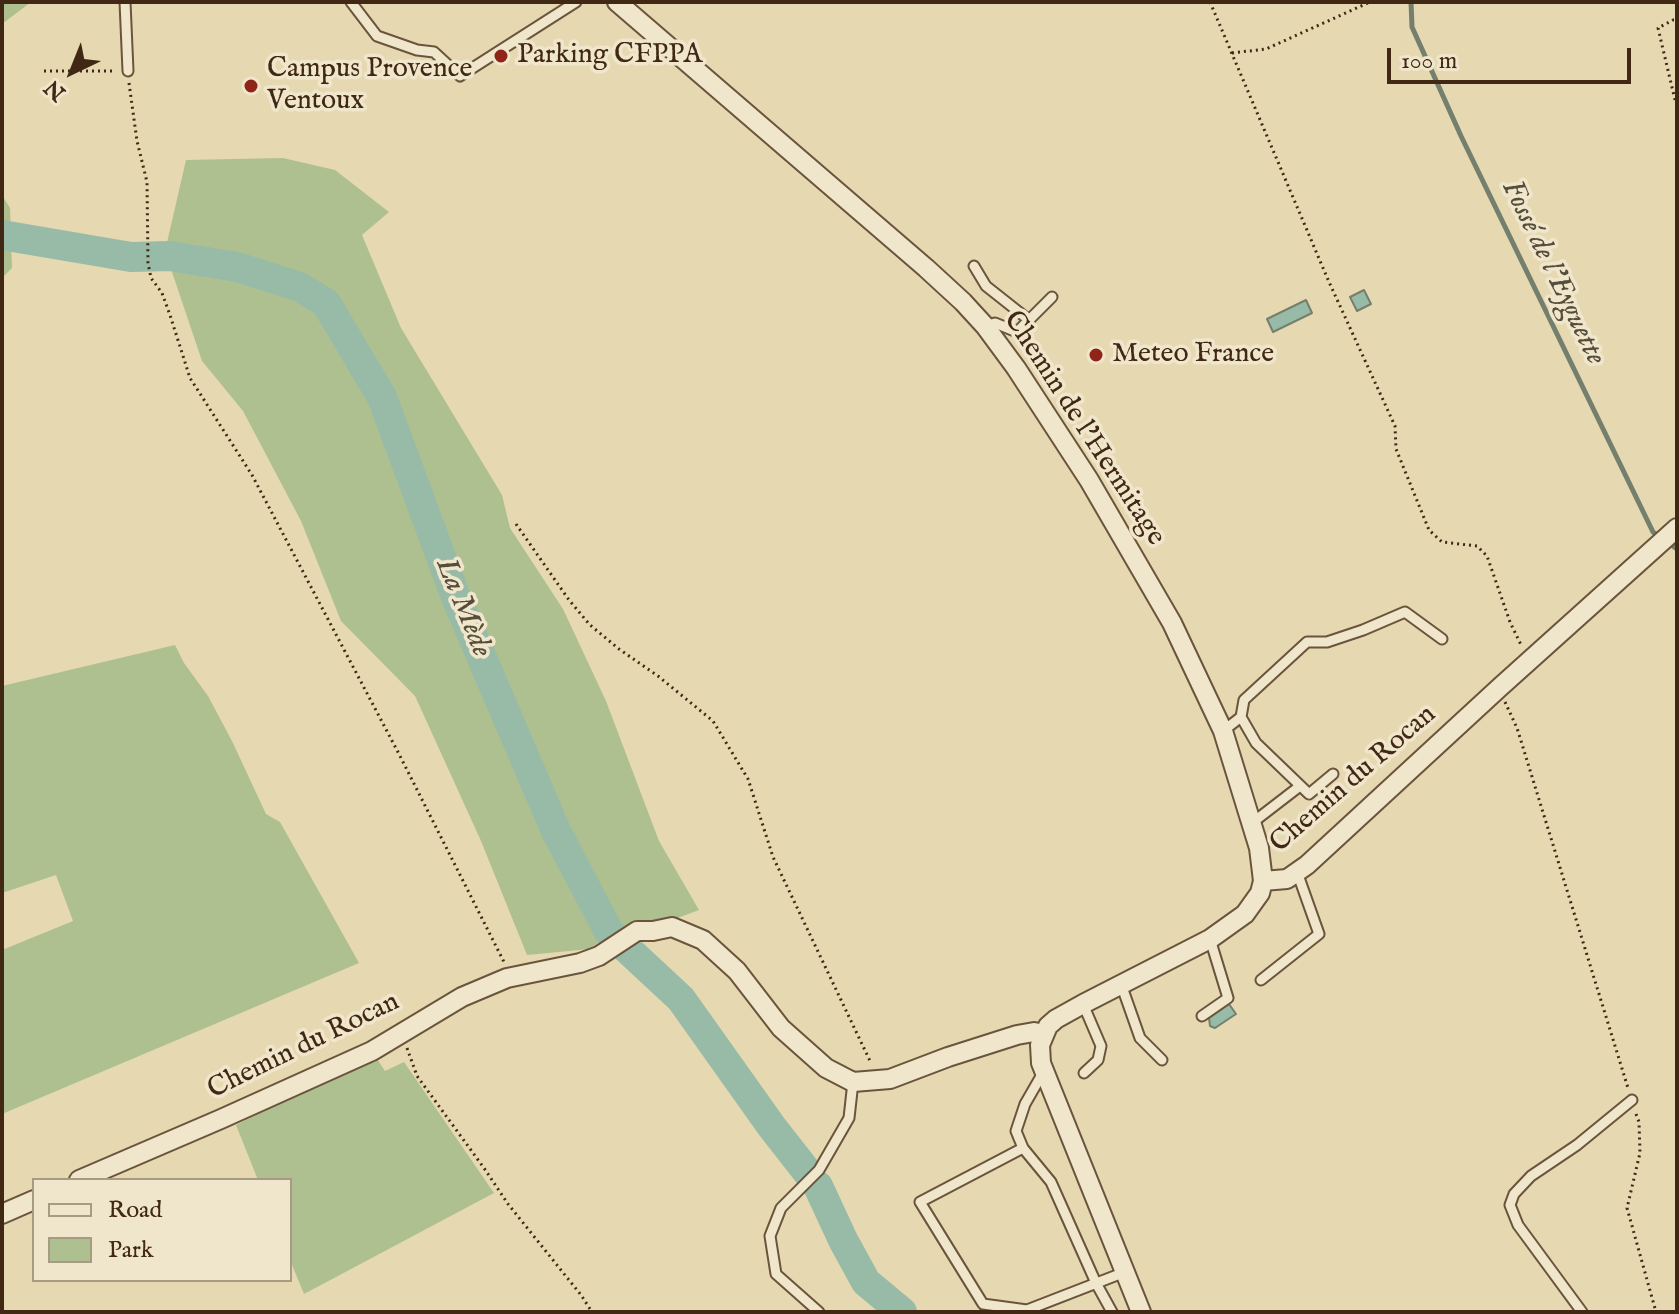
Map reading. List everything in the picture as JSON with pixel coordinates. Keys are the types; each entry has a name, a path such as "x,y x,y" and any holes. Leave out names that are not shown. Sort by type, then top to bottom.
{"street":[{"name":"Chemin de l'Hermitage","path":"617,2 926,268 985,326 1016,368 1089,480 1172,623 1223,731 1252,823 1261,857 1263,881"},
{"name":"Chemin du Rocan","path":"1044,1034 1056,1019 1210,939 1245,914 1260,893 1263,881 1287,879 1307,865 1677,528"},
{"name":"Chemin du Rocan","path":"84,1178 372,1051 462,997 507,978 599,956 637,931 672,927 703,940 737,971 781,1028 826,1068 853,1082"},
{"path":"853,1082 890,1079 1017,1035 1044,1034 1040,1045 1044,1071 1141,1312"},
{"path":"2,1214 32,1201"}],"lane":[{"path":"125,2 128,71"},
{"path":"351,2 377,36 417,50 434,52 460,76 576,2"},
{"path":"974,266 986,286 1029,320"},
{"path":"985,326 995,323 1017,332 1052,297"},
{"path":"1333,774 1309,794 1256,743 1241,717 1244,700 1307,642 1327,642 1405,612 1442,639"},
{"path":"1223,731 1241,717"},
{"path":"1252,823 1300,786"},
{"path":"1261,980 1319,934 1297,872"},
{"path":"1202,1016 1228,998 1210,939"},
{"path":"1121,984 1140,1038 1162,1060"},
{"path":"1083,1004 1101,1046 1098,1060 1084,1073"},
{"path":"1044,1071 1025,1104 1016,1131 1023,1148 1051,1182 1112,1312"},
{"path":"819,1312 776,1274 770,1236 781,1208 819,1170 849,1118 853,1082"},
{"path":"1582,1312 1518,1225 1510,1205 1514,1194 1531,1176 1577,1145 1632,1100"},
{"path":"1023,1148 920,1202 983,1304 1027,1311 1125,1272"}],"path":[{"path":"1210,2 1329,282 1395,426 1396,449 1429,530 1442,542 1477,546 1487,556 1510,622 1529,661"},
{"path":"1232,53 1266,49 1370,2"},
{"path":"1675,100 1658,28 1677,20"},
{"path":"44,71 128,71 137,141 147,182 151,278 162,293 190,378 260,489 504,960 507,978"},
{"path":"516,524 590,625 713,721 748,779 773,857 882,1080"},
{"path":"1499,688 1517,728 1639,1122 1640,1153 1627,1208 1656,1312"},
{"path":"403,1032 417,1076 508,1204 592,1312"}],"green space":[{"path":"2,2 31,2 2,24"},
{"path":"283,158 335,170 389,212 362,235 401,328 502,495 510,528 563,609 606,701 659,841 699,910 675,919 630,924 621,931 611,922 557,820 458,587 387,391 330,297 297,278 233,258 166,247 186,160"},
{"path":"2,195 10,208 12,268 2,278"},
{"path":"169,263 238,273 296,293 320,307 377,399 450,603 552,838 604,938 590,949 527,955 481,841 415,696 341,621 301,521 243,411 202,361"},
{"path":"175,645 208,696 266,814 280,822 359,963 2,1114 2,950 73,921 56,875 2,893 2,686"},
{"path":"375,1056 385,1071 404,1062 494,1193 304,1294 292,1265 292,1178 257,1178 236,1125"}],"shaded area":[{"path":"1364,290 1371,304 1357,311 1350,297"},
{"path":"1306,300 1312,313 1273,332 1267,319"},
{"path":"1229,1004 1236,1014 1215,1028 1210,1026 1209,1018"}],"waterway":[{"name":"Fossé de l'Eyguette","path":"1411,2 1412,27 1461,136 1653,532 1677,549"},
{"name":"La Mède","path":"2,235 131,257 170,256 237,267 300,287 326,303 382,397 455,595 556,831 609,932 681,999 808,1173"},
{"name":"La Mède","path":"818,1186 866,1282 902,1312"}],"place":[{"name":"Parking CFPPA","path":"501,56"},
{"name":"Campus Provence Ventoux","path":"251,86"},
{"name":"Meteo France","path":"1096,355"}]}
